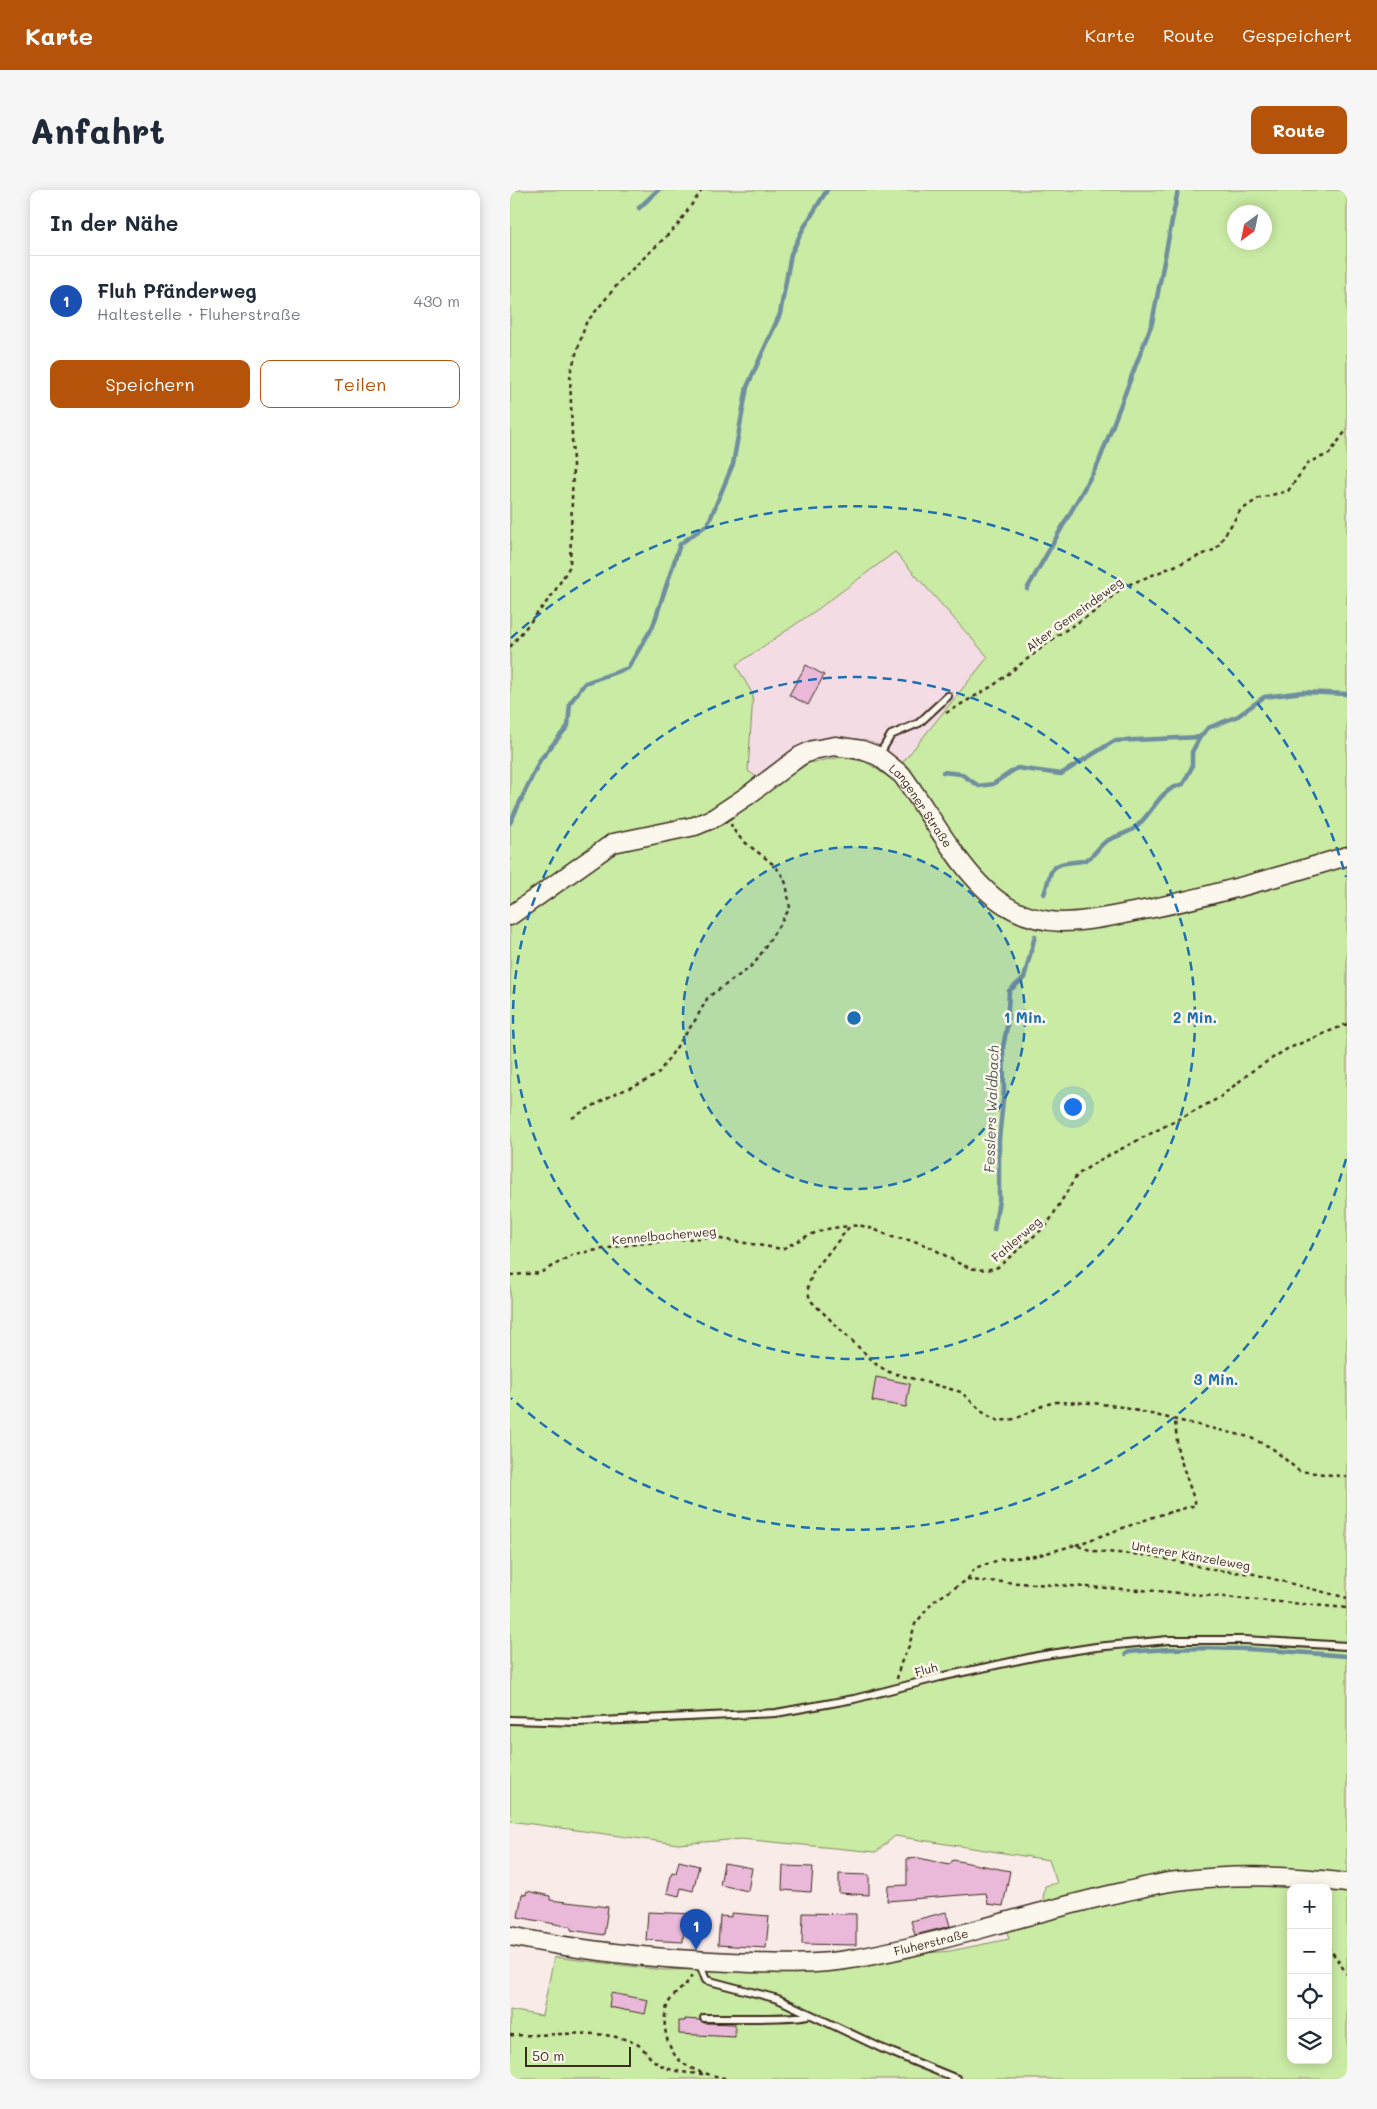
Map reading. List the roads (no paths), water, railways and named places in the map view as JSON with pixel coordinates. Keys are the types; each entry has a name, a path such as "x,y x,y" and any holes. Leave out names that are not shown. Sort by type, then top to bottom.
{"main road":[{"name":"Langener Straße","path":"510,916 613,843 695,826 727,810 786,765 812,750 823,747 848,747 878,756 902,775 968,869 987,892 1004,905 1024,915 1042,920 1082,921 1167,905 1249,885 1347,856"},
{"name":"Fluherstraße","path":"510,1936 588,1949 699,1961 802,1964 857,1958 977,1930 1073,1903 1175,1881 1227,1876 1282,1876 1347,1884"}],"lane":[{"path":"878,756 891,735 919,723 948,696"},
{"name":"Fluh","path":"510,1720 587,1722 776,1713 812,1708 1038,1656 1096,1647 1168,1640 1245,1640 1347,1646"},
{"path":"699,1961 706,1980 778,1999 808,2015 956,2079"},
{"path":"704,2018 778,2016 805,2018 808,2015"}],"waterway":[{"path":"639,208 658,190"},
{"path":"510,823 540,760 568,726 570,703 585,683 628,668 653,626 680,544 708,524 733,464 747,387 780,314 791,254 803,229 827,190"},
{"path":"1027,589 1098,464 1152,323 1178,190"},
{"name":"Fesslers Waldbach","path":"1044,894 1054,868 1061,864 1086,860 1105,842 1136,827 1162,796 1183,784 1192,767 1192,752 1200,737 1208,728 1238,716 1264,697 1303,692 1347,694"},
{"path":"943,772 961,774 979,786 993,784 1017,768 1061,774 1114,741 1200,737"},
{"name":"Fesslers Waldbach","path":"994,1230 999,1200 999,1139 1004,1091 1003,1047 1007,1027 1009,991 1024,978 1035,936"},
{"path":"1126,1654 1129,1652 1184,1648 1211,1648 1347,1656"}],"place":[{"name":"Fluh Pfänderweg","path":"696,1950"}]}
